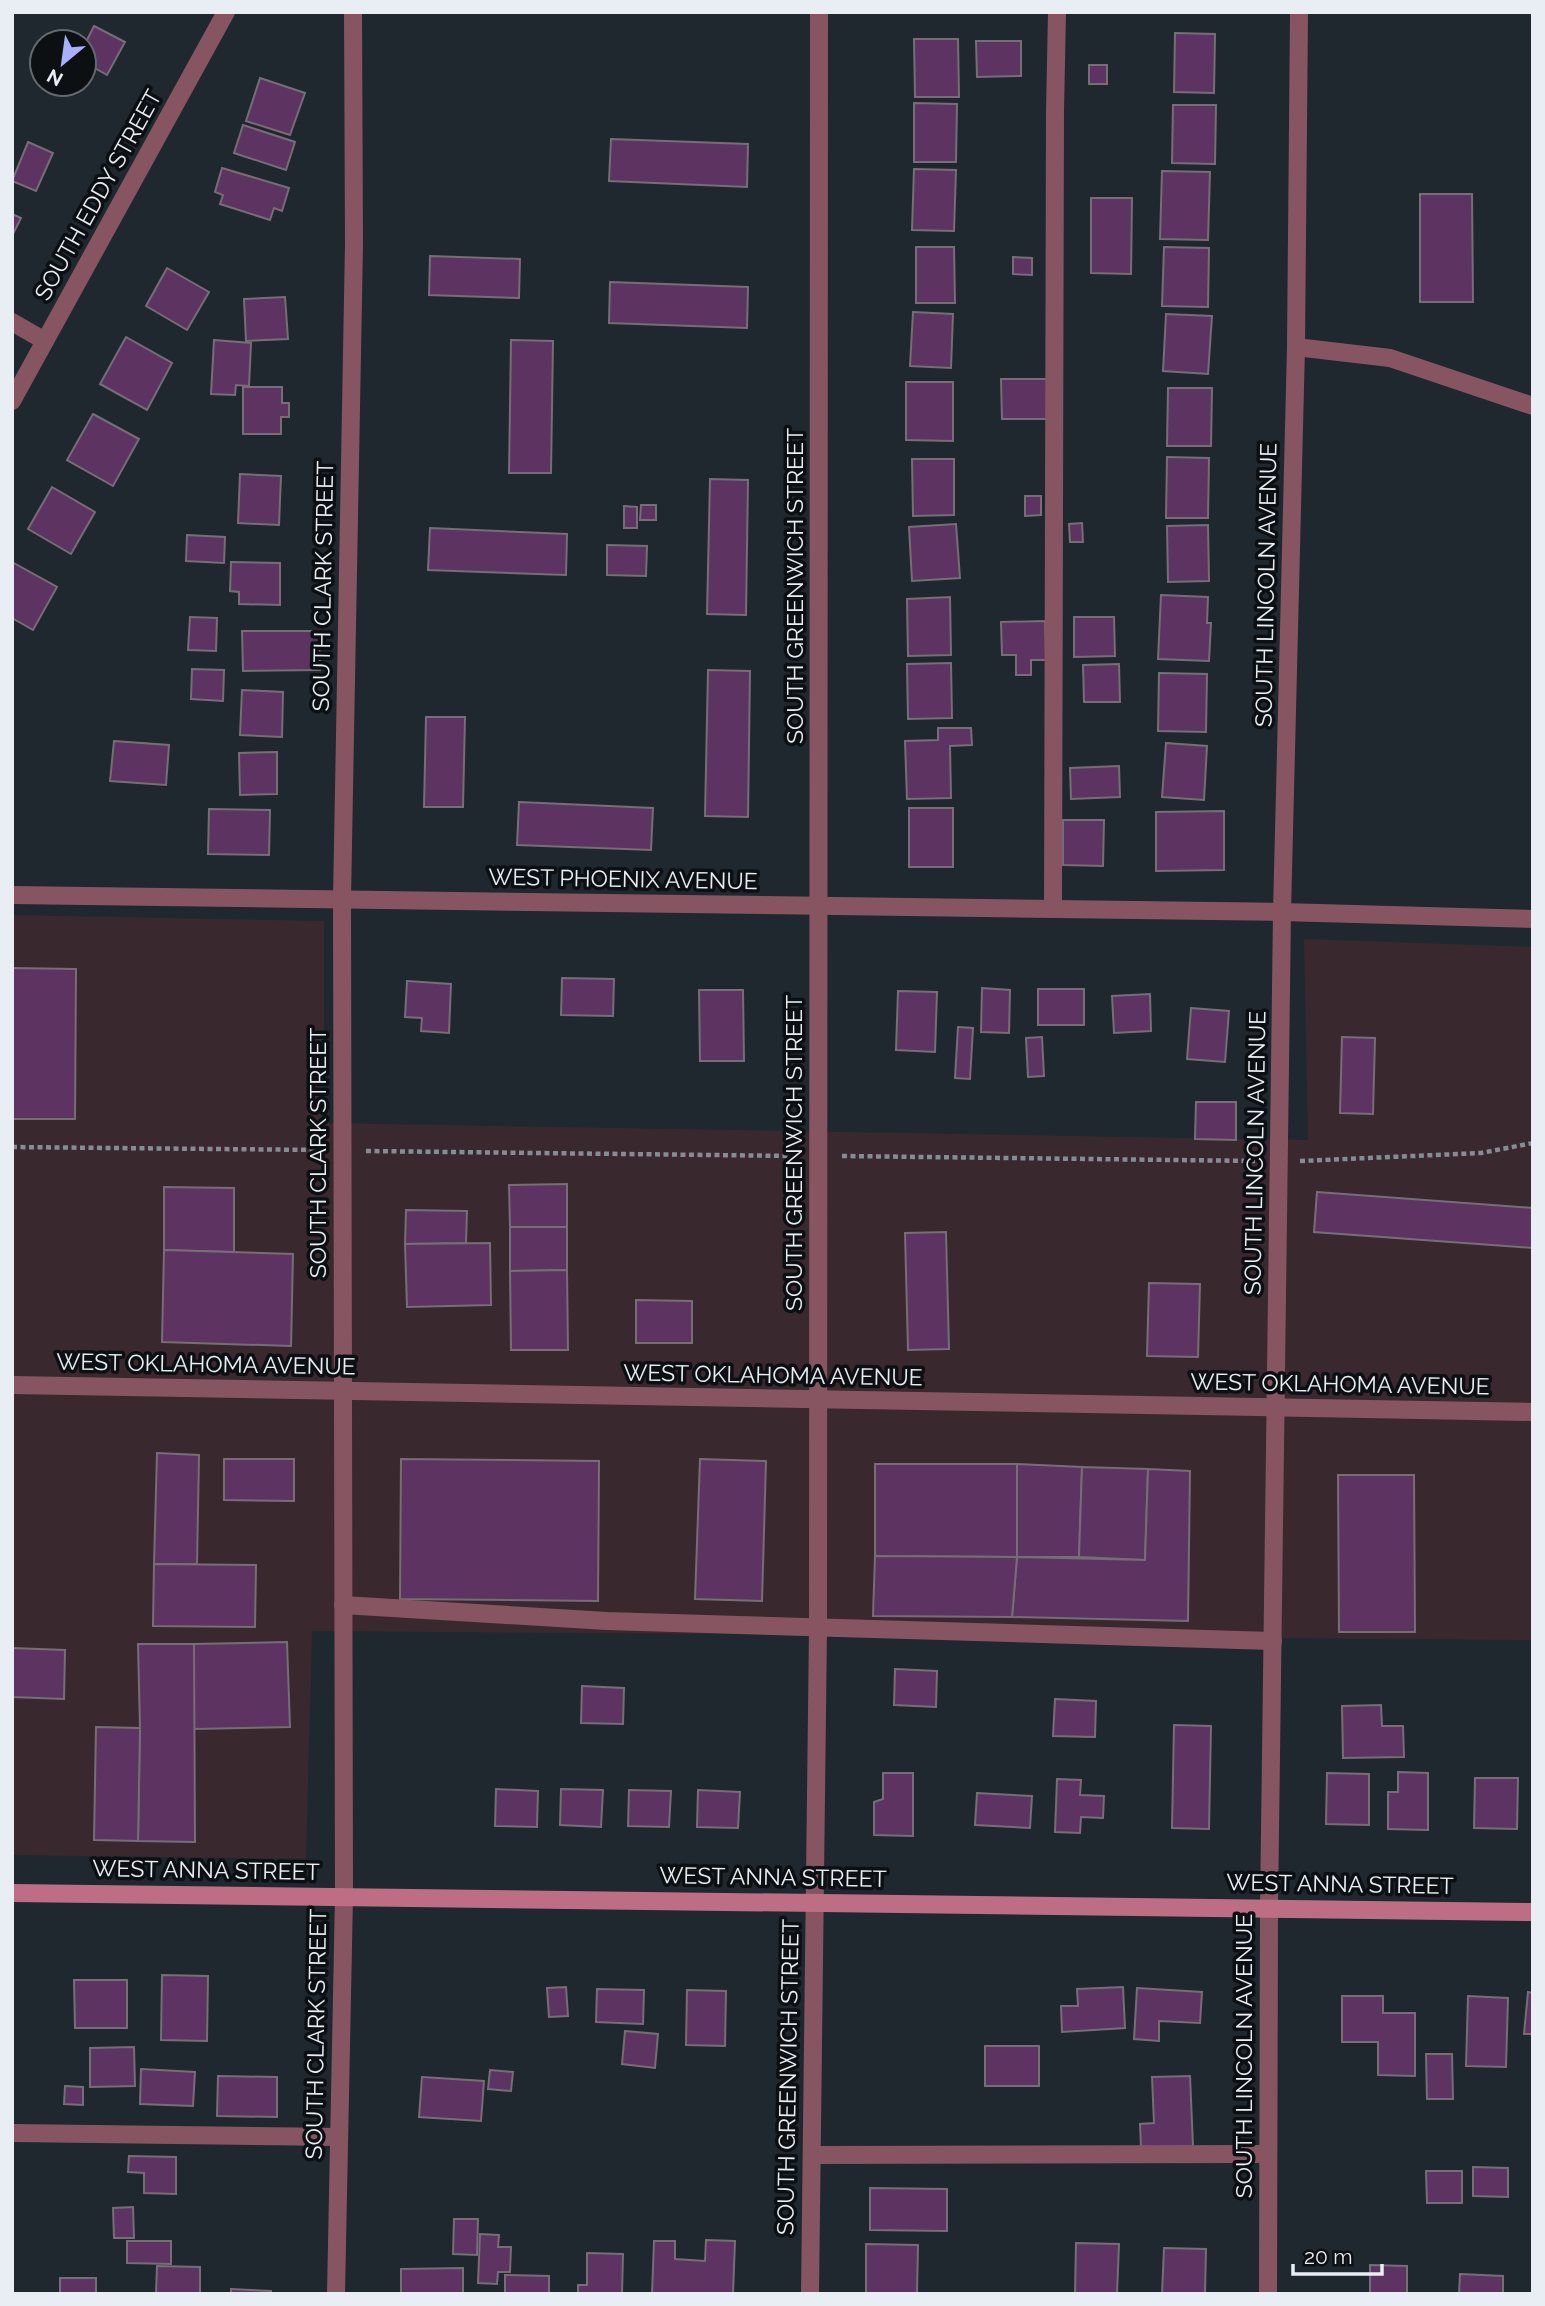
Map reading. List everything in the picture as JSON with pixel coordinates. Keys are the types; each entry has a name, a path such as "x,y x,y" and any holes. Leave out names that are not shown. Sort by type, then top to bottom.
{"main road":[{"name":"WEST ANNA STREET","path":"12,1893 1533,1912"}],"street":[{"name":"SOUTH EDDY STREET","path":"12,401 226,12"},
{"name":"SOUTH CLARK STREET","path":"336,2294 344,1896 342,899 354,258 354,12"},
{"name":"SOUTH GREENWICH STREET","path":"810,2294 819,1400 820,12"},
{"path":"1054,909 1057,12"},
{"name":"SOUTH LINCOLN AVENUE","path":"1268,2294 1269,1908 1282,912 1296,347 1299,12"},
{"path":"12,322 45,341"},
{"path":"1296,347 1390,358 1533,406"},
{"name":"WEST PHOENIX AVENUE","path":"12,895 1233,911 1533,919"},
{"name":"WEST OKLAHOMA AVENUE","path":"12,1385 1533,1412"},
{"path":"343,1605 607,1621 1273,1641"},
{"path":"12,2133 339,2137"},
{"path":"812,2155 1268,2154"}],"path":[{"path":"12,1147 1279,1161 1481,1153 1533,1143"}],"shaded area":[{"path":"12,915 324,921 324,1123 1308,1140 1304,939 1533,947 1533,1640 312,1631 306,1859 12,1855"}],"building":[{"path":"98,28 125,42 107,75 98,70"},
{"path":"1175,33 1215,34 1214,93 1174,92"},
{"path":"914,39 958,39 959,97 915,97"},
{"path":"976,41 1021,41 1021,76 977,77"},
{"path":"1089,65 1107,65 1107,84 1089,84"},
{"path":"260,78 305,93 290,135 246,121"},
{"path":"914,103 957,104 956,162 914,162"},
{"path":"1173,105 1216,105 1215,164 1172,163"},
{"path":"243,125 295,142 286,170 234,153"},
{"path":"611,139 748,144 747,187 609,181"},
{"path":"28,142 53,153 36,191 12,181"},
{"path":"222,168 289,188 282,211 274,208 270,220 220,204 223,195 215,192"},
{"path":"914,169 956,170 954,231 912,230"},
{"path":"1162,171 1210,172 1208,240 1160,239"},
{"path":"1420,194 1472,194 1473,302 1420,302"},
{"path":"1091,198 1132,198 1131,274 1091,273"},
{"path":"12,214 21,218 12,236"},
{"path":"916,247 954,247 955,303 916,303"},
{"path":"1164,247 1209,248 1208,307 1162,306"},
{"path":"430,256 520,259 519,298 429,295"},
{"path":"1013,257 1032,258 1032,275 1013,274"},
{"path":"167,268 209,292 187,330 146,306"},
{"path":"610,282 748,287 747,328 609,323"},
{"path":"285,297 288,339 246,341 244,299"},
{"path":"913,312 953,314 951,368 910,366"},
{"path":"1166,314 1212,316 1208,374 1163,371"},
{"path":"126,337 172,363 147,410 100,384"},
{"path":"214,340 251,343 249,386 236,385 235,395 211,394"},
{"path":"511,340 553,341 551,473 509,473"},
{"path":"1001,379 1047,379 1047,419 1002,419"},
{"path":"906,382 953,382 953,441 906,440"},
{"path":"243,387 282,387 282,403 289,403 289,417 281,417 281,434 243,434"},
{"path":"1168,388 1212,388 1211,446 1167,446"},
{"path":"93,414 139,439 113,486 67,460"},
{"path":"1167,457 1209,458 1208,518 1166,518"},
{"path":"912,459 954,459 954,515 913,516"},
{"path":"240,474 281,476 279,525 238,523"},
{"path":"710,479 748,480 746,615 707,614"},
{"path":"52,487 95,512 71,554 28,529"},
{"path":"1025,496 1041,496 1041,515 1025,516"},
{"path":"641,505 656,505 656,520 640,520"},
{"path":"624,506 637,507 637,528 624,528"},
{"path":"1082,523 1083,542 1070,542 1069,524"},
{"path":"956,524 960,578 912,581 909,527"},
{"path":"1208,525 1209,581 1168,582 1167,526"},
{"path":"430,528 567,534 566,575 428,570"},
{"path":"187,535 225,537 224,563 186,561"},
{"path":"607,545 647,546 646,576 607,575"},
{"path":"12,562 57,587 33,630 12,618"},
{"path":"231,562 280,563 280,605 239,604 239,592 230,591"},
{"path":"1161,595 1208,597 1207,623 1211,623 1209,661 1158,659"},
{"path":"950,597 951,655 908,656 907,599"},
{"path":"190,617 217,618 216,651 188,650"},
{"path":"1074,617 1114,617 1115,656 1074,657"},
{"path":"1045,621 1046,660 1031,660 1031,675 1016,675 1016,655 1002,655 1001,622"},
{"path":"242,631 319,631 320,670 243,671"},
{"path":"951,663 952,718 908,719 907,664"},
{"path":"1119,664 1120,702 1084,702 1083,665"},
{"path":"192,669 224,670 223,701 191,699"},
{"path":"708,670 750,671 748,817 705,816"},
{"path":"1159,673 1207,674 1206,732 1158,731"},
{"path":"242,690 283,692 282,737 240,735"},
{"path":"426,717 465,717 463,807 424,807"},
{"path":"938,728 971,728 972,745 950,746 951,798 907,799 905,741 938,740"},
{"path":"114,741 169,745 166,785 110,781"},
{"path":"1166,743 1207,746 1204,800 1162,797"},
{"path":"277,752 277,794 240,795 239,753"},
{"path":"1119,766 1120,797 1071,799 1070,768"},
{"path":"519,802 653,808 651,850 517,845"},
{"path":"909,808 953,808 953,867 909,867"},
{"path":"209,809 270,810 269,855 208,854"},
{"path":"1224,811 1224,870 1156,871 1156,812"},
{"path":"1063,820 1104,820 1103,866 1063,865"},
{"path":"12,968 76,969 75,1119 12,1119"},
{"path":"562,978 614,979 613,1016 561,1015"},
{"path":"407,981 451,984 449,1033 421,1031 422,1018 405,1017"},
{"path":"982,988 1010,990 1009,1033 981,1032"},
{"path":"1038,989 1084,989 1084,1025 1038,1025"},
{"path":"699,990 743,990 744,1061 700,1061"},
{"path":"898,991 937,992 935,1052 896,1050"},
{"path":"1150,994 1151,1031 1114,1033 1112,996"},
{"path":"1191,1008 1229,1011 1225,1062 1187,1059"},
{"path":"958,1027 973,1028 970,1079 955,1078"},
{"path":"1042,1037 1044,1076 1028,1077 1026,1038"},
{"path":"1342,1037 1375,1038 1373,1114 1340,1113"},
{"path":"1196,1102 1236,1102 1236,1140 1195,1139"},
{"path":"567,1184 567,1227 510,1227 509,1185"},
{"path":"164,1187 234,1188 234,1252 164,1250"},
{"path":"1317,1192 1533,1208 1533,1248 1314,1232"},
{"path":"406,1210 467,1211 466,1243 405,1244"},
{"path":"510,1227 567,1227 567,1270 510,1271"},
{"path":"946,1232 949,1349 908,1350 905,1233"},
{"path":"490,1243 491,1305 407,1307 405,1244"},
{"path":"164,1250 293,1254 291,1346 162,1342"},
{"path":"567,1270 568,1350 511,1350 510,1271"},
{"path":"1149,1283 1200,1284 1198,1357 1147,1356"},
{"path":"636,1300 692,1301 692,1343 636,1343"},
{"path":"157,1453 199,1455 197,1564 154,1564"},
{"path":"224,1459 294,1459 294,1501 224,1500"},
{"path":"401,1459 599,1461 598,1601 400,1599"},
{"path":"700,1459 766,1461 762,1601 695,1599"},
{"path":"875,1464 1017,1464 1017,1557 875,1556"},
{"path":"1017,1464 1082,1467 1079,1557 1017,1557"},
{"path":"1082,1467 1148,1469 1145,1560 1079,1557"},
{"path":"1148,1469 1190,1471 1188,1621 1012,1617 1017,1557 1145,1560"},
{"path":"1338,1475 1414,1475 1415,1632 1339,1632"},
{"path":"875,1556 1017,1557 1012,1617 873,1616"},
{"path":"154,1564 256,1565 255,1627 153,1626"},
{"path":"287,1642 290,1727 194,1729 194,1644"},
{"path":"138,1644 194,1644 195,1842 138,1841"},
{"path":"12,1648 65,1650 64,1699 12,1697"},
{"path":"895,1669 937,1671 936,1707 894,1705"},
{"path":"582,1686 624,1688 623,1724 581,1723"},
{"path":"1055,1699 1096,1701 1095,1737 1053,1736"},
{"path":"1381,1705 1382,1726 1403,1726 1404,1757 1343,1758 1342,1706"},
{"path":"1174,1725 1211,1726 1209,1829 1172,1828"},
{"path":"96,1727 140,1728 138,1841 94,1840"},
{"path":"1398,1772 1428,1773 1428,1830 1388,1829 1388,1792 1398,1792"},
{"path":"883,1773 913,1773 913,1836 874,1835 874,1802 883,1799"},
{"path":"1327,1773 1369,1774 1369,1825 1326,1824"},
{"path":"1475,1778 1518,1778 1517,1829 1474,1828"},
{"path":"1057,1779 1081,1780 1080,1795 1104,1796 1103,1818 1081,1817 1080,1833 1055,1832"},
{"path":"496,1789 538,1791 537,1827 495,1826"},
{"path":"561,1789 603,1790 601,1827 560,1825"},
{"path":"629,1790 671,1791 669,1827 628,1826"},
{"path":"698,1790 740,1792 738,1828 697,1827"},
{"path":"977,1793 1032,1796 1030,1828 975,1825"},
{"path":"162,1975 208,1976 207,2041 161,2040"},
{"path":"74,1980 127,1980 127,2028 75,2028"},
{"path":"566,1987 568,2016 549,2017 547,1988"},
{"path":"1123,1987 1125,2028 1062,2032 1061,2006 1078,2006 1077,1989"},
{"path":"1137,1988 1202,1992 1200,2023 1159,2021 1159,2041 1134,2039"},
{"path":"597,1989 644,1990 643,2024 596,2022"},
{"path":"687,1990 726,1991 725,2046 686,2045"},
{"path":"1528,1992 1533,1993 1533,2034 1524,2034"},
{"path":"1342,1996 1383,1996 1383,2013 1415,2013 1415,2076 1378,2075 1378,2042 1342,2042"},
{"path":"1468,1996 1508,1998 1506,2067 1466,2066"},
{"path":"625,2031 658,2034 655,2068 622,2064"},
{"path":"985,2046 1039,2046 1039,2086 985,2086"},
{"path":"134,2047 135,2086 90,2087 90,2048"},
{"path":"1426,2054 1452,2054 1453,2099 1427,2099"},
{"path":"141,2069 195,2072 193,2106 140,2104"},
{"path":"490,2070 513,2072 511,2091 488,2089"},
{"path":"218,2076 277,2077 277,2117 217,2116"},
{"path":"1190,2076 1193,2146 1141,2147 1140,2124 1154,2123 1152,2077"},
{"path":"422,2077 484,2081 481,2121 419,2117"},
{"path":"65,2086 83,2087 83,2105 64,2104"},
{"path":"129,2156 176,2157 176,2194 144,2193 144,2173 128,2172"},
{"path":"1473,2167 1508,2168 1508,2197 1473,2196"},
{"path":"1426,2171 1462,2171 1462,2203 1427,2203"},
{"path":"870,2188 947,2189 947,2231 870,2230"},
{"path":"133,2207 134,2238 114,2238 113,2208"},
{"path":"454,2219 478,2219 477,2255 453,2254"},
{"path":"480,2234 499,2235 498,2247 511,2247 510,2272 498,2272 497,2284 478,2283"},
{"path":"706,2240 735,2241 733,2294 652,2294 654,2241 675,2241 675,2259 705,2261"},
{"path":"127,2241 171,2241 171,2264 127,2263"},
{"path":"1076,2243 1119,2244 1117,2294 1075,2294"},
{"path":"866,2244 918,2245 917,2294 866,2294"},
{"path":"1164,2248 1206,2249 1205,2294 1162,2294"},
{"path":"587,2253 623,2254 622,2294 578,2294 578,2285 587,2285"},
{"path":"1370,2265 1407,2266 1407,2294 1370,2294"},
{"path":"157,2266 200,2267 200,2294 156,2294"},
{"path":"463,2268 463,2294 401,2294 401,2269"},
{"path":"1460,2274 1503,2276 1503,2294 1459,2294"},
{"path":"505,2275 549,2276 549,2294 505,2294"},
{"path":"60,2278 96,2278 96,2294 60,2294"},
{"path":"231,2289 271,2291 271,2294 231,2294"}]}
